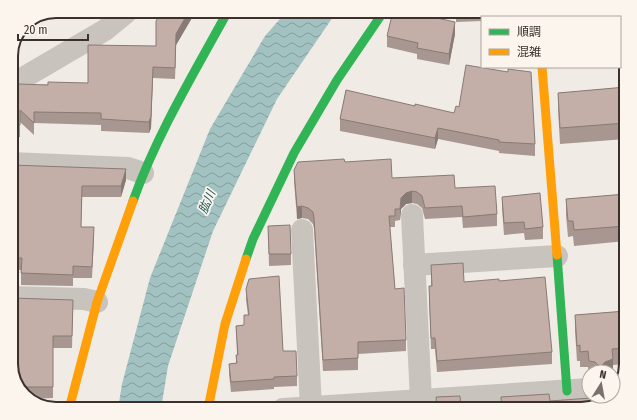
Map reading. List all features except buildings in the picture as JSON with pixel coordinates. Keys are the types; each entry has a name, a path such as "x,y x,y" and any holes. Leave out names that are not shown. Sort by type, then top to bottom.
{"street":[{"path":"18,81 105,30 120,18"},
{"path":"71,402 97,302 144,173 181,96 224,18"},
{"path":"209,402 225,324 252,239 294,153 337,80 379,18"},
{"path":"542,68 557,256 563,397"},
{"path":"18,163 128,168 144,173"},
{"path":"412,215 421,400"},
{"path":"302,230 312,402"},
{"path":"414,265 557,256"},
{"path":"18,297 84,300 97,302"},
{"path":"390,402 563,397 581,391"}],"water":[{"name":"肱川","path":"281,18 332,18 277,99 213,231 168,366 162,402 119,402 122,384 150,278 210,129 265,36"}],"traffic: fast":[{"path":"133,201 153,152 189,81 224,18"},
{"path":"246,259 253,239 294,153 337,80 379,18"},
{"path":"557,255 567,391"}],"traffic: slow":[{"path":"542,68 557,255"},
{"path":"71,402 97,302 133,201"},
{"path":"209,402 225,324 246,259"}]}
